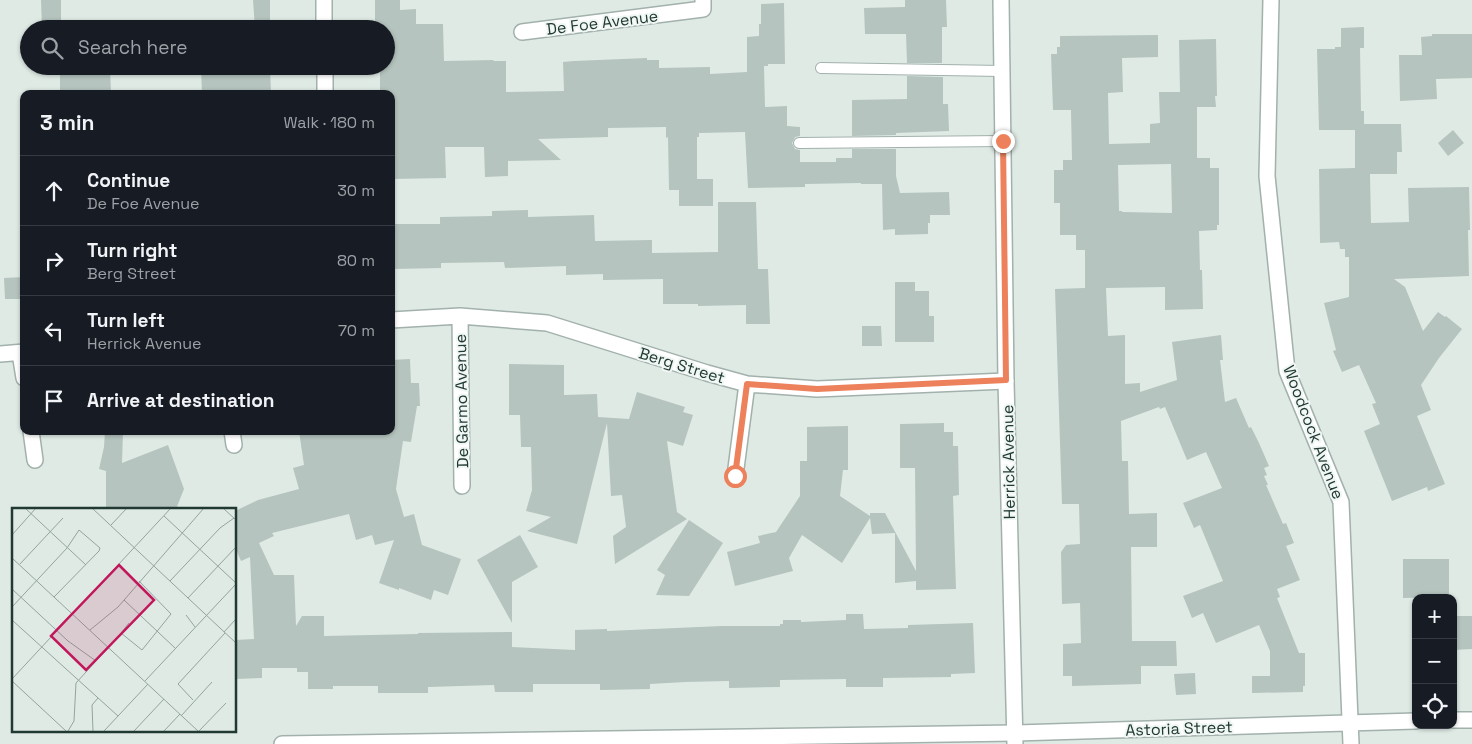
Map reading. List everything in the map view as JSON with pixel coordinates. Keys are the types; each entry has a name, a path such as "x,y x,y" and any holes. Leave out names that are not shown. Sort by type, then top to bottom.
{"street":[{"path":"324,0 324,20"},
{"name":"De Foe Avenue","path":"522,32 703,9 703,0"},
{"name":"Herrick Avenue","path":"1001,0 1006,380 1015,739"},
{"name":"Woodcock Avenue","path":"1271,0 1267,176 1287,371 1341,502 1351,744"},
{"path":"325,75 325,90"},
{"name":"Berg Street","path":"395,320 460,316 547,323 747,384 817,389 1006,380"},
{"name":"De Garmo Avenue","path":"460,316 462,486"},
{"path":"0,354 20,352"},
{"path":"735,476 747,384"},
{"path":"32,435 36,460"},
{"path":"1457,720 1472,720"},
{"name":"Astoria Street","path":"282,744 1015,739 1412,721"}],"lane":[{"path":"821,68 1002,70"},
{"path":"799,143 1003,141"}],"building":[{"path":"41,0 61,0 61,20 42,20"},
{"path":"253,0 270,0 270,20 254,20"},
{"path":"375,0 400,0 400,10 416,9 416,24 443,24 444,61 506,61 506,92 564,91 563,62 647,58 647,60 659,60 659,68 710,67 710,74 747,72 747,37 759,36 761,4 784,3 785,64 768,64 768,66 764,66 765,107 787,106 787,126 800,127 800,136 795,137 792,143 795,149 800,150 800,162 836,162 836,158 852,158 852,149 896,149 896,176 900,193 949,192 950,215 930,215 928,234 895,235 895,229 883,230 882,184 805,184 805,187 748,188 745,132 699,133 699,137 697,137 697,179 713,179 713,206 679,206 679,190 669,190 668,137 666,138 666,127 608,128 608,137 538,139 561,160 508,161 508,176 485,177 484,147 445,147 446,178 395,179 395,90 380,90 380,75 395,75 395,20 375,20"},
{"path":"905,0 946,0 947,27 942,27 942,63 907,63 906,34 865,34 864,8 905,7"},
{"path":"1364,27 1364,48 1360,48 1361,111 1364,111 1364,124 1401,124 1402,152 1397,152 1397,174 1370,174 1371,223 1409,222 1408,188 1469,187 1469,276 1394,279 1405,287 1423,331 1438,312 1462,329 1421,385 1431,410 1417,416 1445,484 1428,491 1427,487 1392,501 1364,431 1380,424 1372,404 1376,403 1359,365 1342,372 1333,351 1336,350 1324,303 1349,297 1349,257 1345,257 1345,249 1340,249 1339,242 1320,243 1319,169 1355,168 1355,130 1319,130 1317,49 1341,47 1341,28"},
{"path":"1432,34 1472,34 1472,78 1436,79 1437,99 1400,101 1399,55 1422,55 1421,37 1432,36"},
{"path":"1158,35 1158,57 1122,58 1123,92 1108,93 1109,144 1150,143 1150,124 1160,123 1159,92 1180,92 1179,40 1216,39 1216,107 1197,107 1197,158 1210,158 1210,168 1219,168 1219,225 1217,225 1217,230 1199,231 1203,309 1165,310 1165,287 1106,288 1108,336 1125,335 1125,384 1140,383 1140,392 1177,380 1172,342 1221,335 1223,360 1220,360 1225,402 1236,398 1249,428 1251,427 1259,443 1269,466 1264,468 1267,475 1264,476 1268,485 1266,485 1283,524 1286,523 1294,543 1286,546 1300,580 1277,589 1280,597 1277,598 1299,653 1305,653 1305,686 1303,686 1303,692 1252,693 1252,676 1270,676 1270,651 1259,625 1216,643 1203,613 1192,618 1183,596 1223,581 1200,525 1194,528 1183,503 1222,488 1206,452 1187,460 1165,407 1160,409 1159,407 1121,421 1122,461 1128,461 1129,514 1157,513 1157,547 1131,547 1132,641 1176,641 1177,666 1141,666 1141,684 1072,686 1072,676 1063,676 1063,644 1081,643 1080,603 1062,604 1061,552 1066,545 1080,544 1079,504 1062,504 1055,289 1085,288 1085,250 1076,250 1076,235 1060,235 1060,203 1054,203 1054,170 1063,170 1063,160 1072,160 1071,110 1053,110 1051,54 1057,54 1057,47 1060,47 1060,36","holes":["1171,164 1172,213 1119,211 1118,165"]},
{"path":"60,75 110,75 111,90 60,90"},
{"path":"201,75 270,75 271,90 202,90"},
{"path":"907,76 943,77 943,104 948,104 949,131 852,136 852,100 907,99"},
{"path":"1453,130 1464,143 1448,156 1438,143"},
{"path":"718,202 756,202 758,269 768,269 770,324 746,324 746,305 698,306 698,304 663,304 663,279 603,280 603,274 566,275 566,266 505,268 504,262 441,263 441,268 395,269 395,224 440,224 440,217 492,216 492,211 528,210 528,217 594,215 595,241 652,240 652,253 718,252"},
{"path":"20,277 20,299 5,299 4,278"},
{"path":"895,282 915,282 915,291 929,291 929,316 934,316 934,342 895,342"},
{"path":"862,326 881,326 882,346 862,346"},
{"path":"410,359 411,383 419,383 420,406 417,406 411,442 403,441 396,489 404,517 414,514 422,545 461,559 448,595 434,590 431,600 379,583 394,540 375,545 372,535 356,540 349,514 272,533 274,536 259,543 274,575 294,575 296,626 302,616 324,616 324,636 512,632 512,647 575,650 575,630 607,629 607,631 722,626 780,626 780,624 783,624 783,620 801,620 801,622 846,620 846,614 863,614 864,629 908,628 908,625 973,623 975,673 951,674 951,677 883,678 883,687 846,687 846,679 780,680 780,687 729,688 729,681 650,684 650,689 600,690 600,684 533,684 533,692 495,692 494,685 428,687 428,693 378,693 378,686 333,686 333,689 308,689 308,672 297,672 297,668 262,668 262,678 236,679 236,640 254,639 250,557 241,561 236,549 236,511 258,500 299,489 293,468 304,465 300,435 395,435 395,360"},
{"path":"509,364 564,365 564,395 597,394 598,417 629,419 637,392 685,407 683,412 693,415 683,446 667,441 677,512 687,519 615,564 613,536 626,527 622,495 611,496 607,423 577,544 527,531 551,517 526,511 532,490 531,447 521,447 520,415 509,415"},
{"path":"944,423 944,432 953,432 953,446 958,446 959,495 953,496 956,589 916,590 916,581 895,583 895,533 872,534 870,518 842,563 802,535 789,558 793,571 735,586 727,552 760,543 758,536 776,532 800,496 800,461 807,461 807,427 848,426 848,470 843,470 840,496 870,516 870,513 885,513 916,571 915,468 900,468 900,424"},
{"path":"105,435 123,435 122,463 168,445 184,489 176,508 106,508 106,471 99,469"},
{"path":"689,520 723,543 689,596 656,595 665,575 657,570"},
{"path":"520,535 538,567 512,582 512,623 477,560"},
{"path":"1403,559 1449,559 1449,594 1412,594 1412,598 1403,598"},
{"path":"1457,616 1472,616 1472,649 1457,650"},
{"path":"1195,673 1196,694 1176,695 1174,674"}],"route":[{"path":"735,476 747,384 817,389 1006,380 1003,141"}]}
